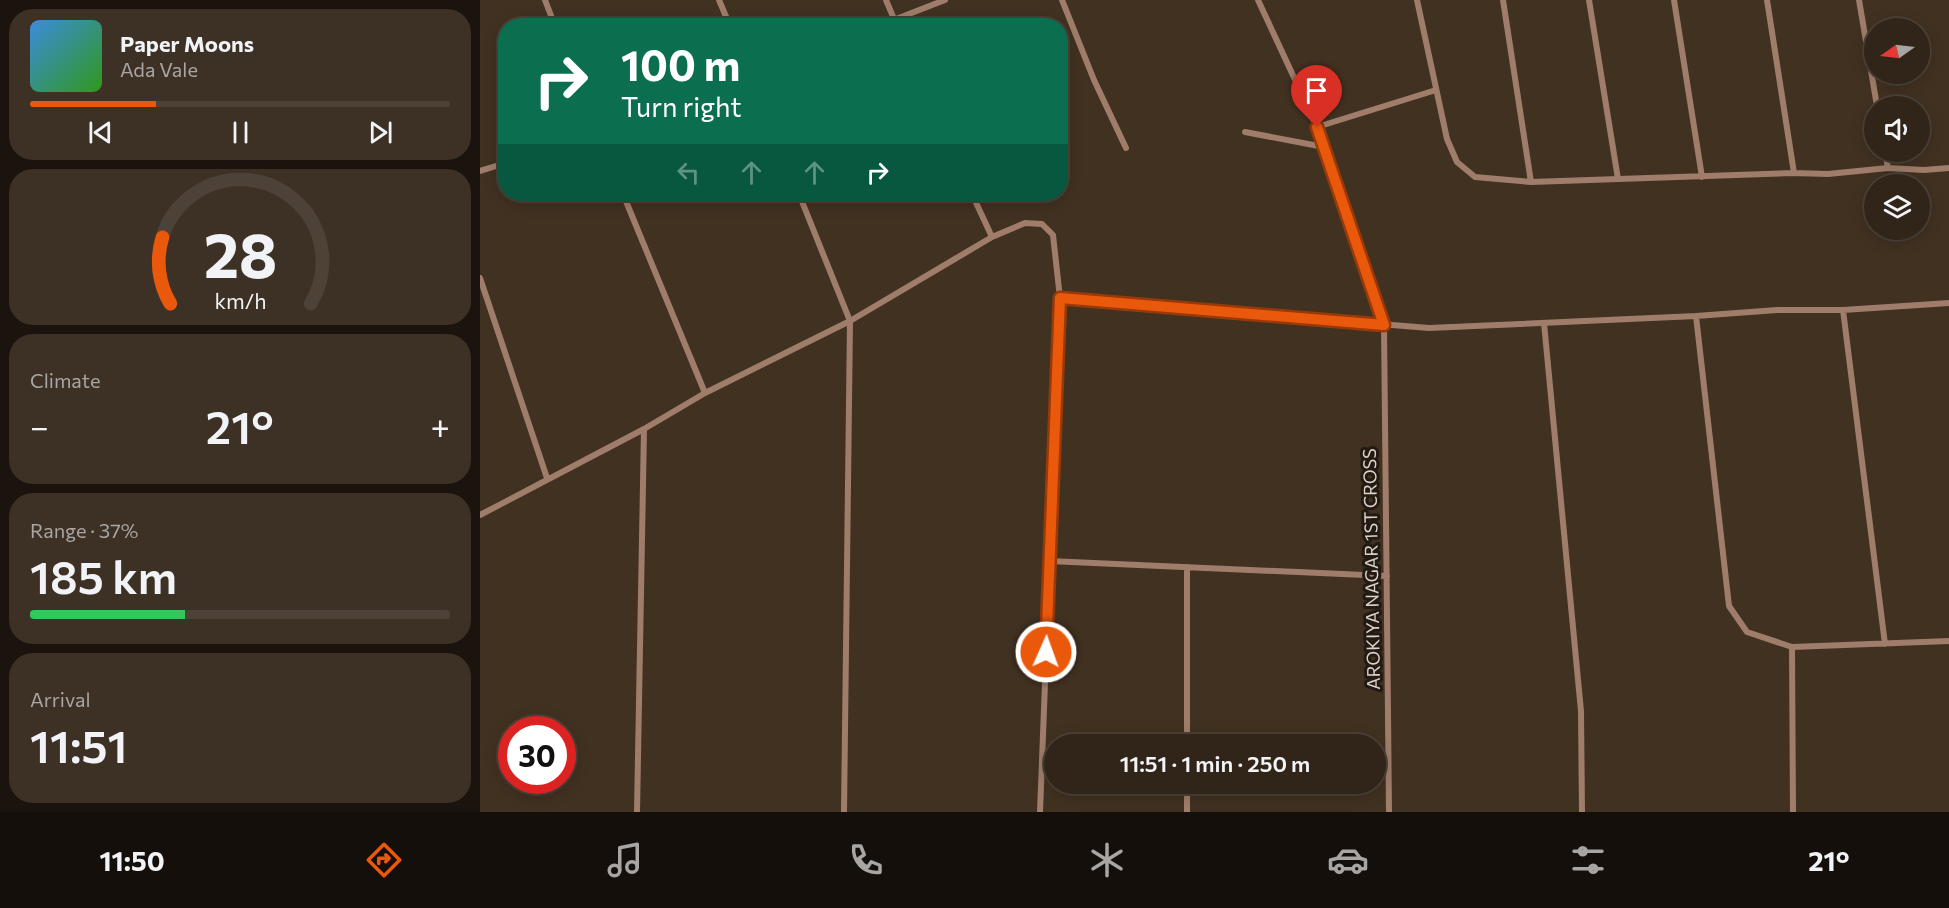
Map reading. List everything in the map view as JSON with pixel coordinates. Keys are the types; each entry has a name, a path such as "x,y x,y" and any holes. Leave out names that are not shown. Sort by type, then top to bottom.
{"street":[{"path":"545,0 552,18"},
{"path":"719,0 727,18"},
{"path":"886,0 894,18"},
{"path":"905,18 945,0"},
{"path":"1062,0 1094,80 1126,148"},
{"name":"AROKIYA NAGAR 1ST CROSS","path":"1258,0 1317,127 1384,325 1389,812"},
{"path":"1417,0 1447,139 1457,162 1475,177 1531,182 1794,173 1828,174 1888,168 1924,170 1949,168"},
{"path":"1503,0 1531,182"},
{"path":"1588,0 1618,179"},
{"path":"1674,0 1702,177"},
{"path":"1767,0 1794,173"},
{"path":"1859,0 1875,96"},
{"path":"1317,127 1436,90"},
{"path":"1245,132 1324,147"},
{"path":"1887,162 1888,168"},
{"path":"480,171 498,165"},
{"path":"626,201 705,393"},
{"path":"802,201 850,321 844,812"},
{"path":"975,201 992,237"},
{"path":"480,515 644,429 705,393 850,321 992,237 1025,224 1042,224 1053,235 1060,298 1040,812"},
{"path":"480,278 547,478"},
{"path":"1060,298 1429,328 1696,316 1777,310 1843,310 1949,303"},
{"path":"1843,310 1885,644"},
{"path":"1696,316 1729,606 1747,632 1792,648 1949,641"},
{"path":"1544,323 1581,711 1582,812"},
{"path":"637,812 644,429"},
{"path":"1049,561 1387,576"},
{"path":"1187,567 1187,734"},
{"path":"1792,648 1793,812"},
{"path":"1187,794 1187,812"}],"route":[{"path":"1046,652 1060,298 1384,325 1317,127"}]}
